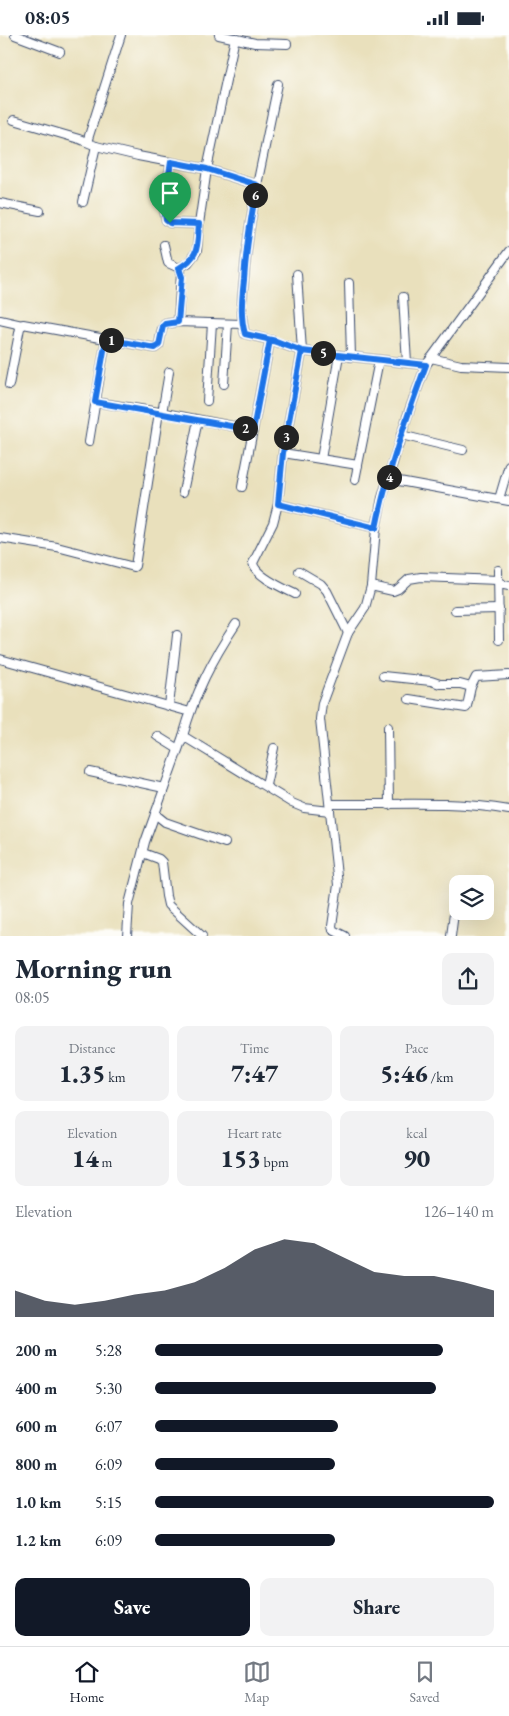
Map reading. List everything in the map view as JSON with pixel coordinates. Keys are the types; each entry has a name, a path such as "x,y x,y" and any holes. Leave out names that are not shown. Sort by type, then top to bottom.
{"street":[{"path":"15,35 60,53"},
{"path":"87,142 121,35"},
{"path":"218,35 235,39 252,39 287,44"},
{"path":"179,268 188,263 197,251 207,169 235,39"},
{"path":"278,84 247,241 242,306 242,324 245,334 302,351 426,365"},
{"path":"14,120 96,146 207,169 257,185"},
{"path":"83,202 96,146"},
{"path":"171,162 164,207 166,220 170,223 199,224"},
{"path":"0,203 40,211"},
{"path":"164,245 168,263 179,268 182,277 178,322"},
{"path":"345,936 332,933 338,885 320,719 322,703 348,633 365,609 371,586 376,528 382,498 401,435 426,365 509,251"},
{"path":"295,594 260,574 254,569 252,563 273,523 278,504 283,453 302,351 297,274"},
{"path":"349,283 351,357"},
{"path":"403,297 407,363"},
{"path":"0,320 155,348 159,345 165,324 178,322 242,324"},
{"path":"207,401 212,323"},
{"path":"224,384 228,324"},
{"path":"9,385 22,325"},
{"path":"89,442 106,339"},
{"path":"242,487 270,340"},
{"path":"321,459 339,355"},
{"path":"431,358 461,365 509,367"},
{"path":"355,481 379,360"},
{"path":"0,538 57,547 134,567 169,372"},
{"path":"95,402 253,430"},
{"path":"183,492 198,420"},
{"path":"401,435 463,450"},
{"path":"283,453 358,465"},
{"path":"499,499 509,465"},
{"path":"388,479 509,501"},
{"path":"278,504 376,528"},
{"path":"498,570 499,640"},
{"path":"298,571 321,584 327,591 348,633"},
{"path":"371,586 393,591 409,579 421,577 498,580 504,585 509,586"},
{"path":"455,610 499,609"},
{"path":"127,936 130,903 143,853 164,787 184,736 193,702 218,651 236,624"},
{"path":"169,707 177,635"},
{"path":"0,659 190,712"},
{"path":"409,699 466,708 471,687 476,677 509,675"},
{"path":"383,676 431,681 440,684 460,684 471,687"},
{"path":"388,727 389,805"},
{"path":"158,736 178,749"},
{"path":"184,736 266,785 292,803 304,808 451,803 509,810"},
{"path":"266,785 274,748"},
{"path":"90,773 164,787"},
{"path":"155,815 165,822 225,843"},
{"path":"143,853 162,862 168,905 202,936"},
{"path":"451,936 453,920"}],"route":[{"path":"170,223 164,215 164,207 171,162 207,169 257,185 247,241 242,306 242,324 245,334 276,341 302,351 426,365 407,417 382,498 376,528 278,504 283,453 302,351 270,340 253,430 95,402 106,339 155,348 159,345 163,326 178,322 182,277 179,268 188,263 197,251 199,224 170,223"}]}
